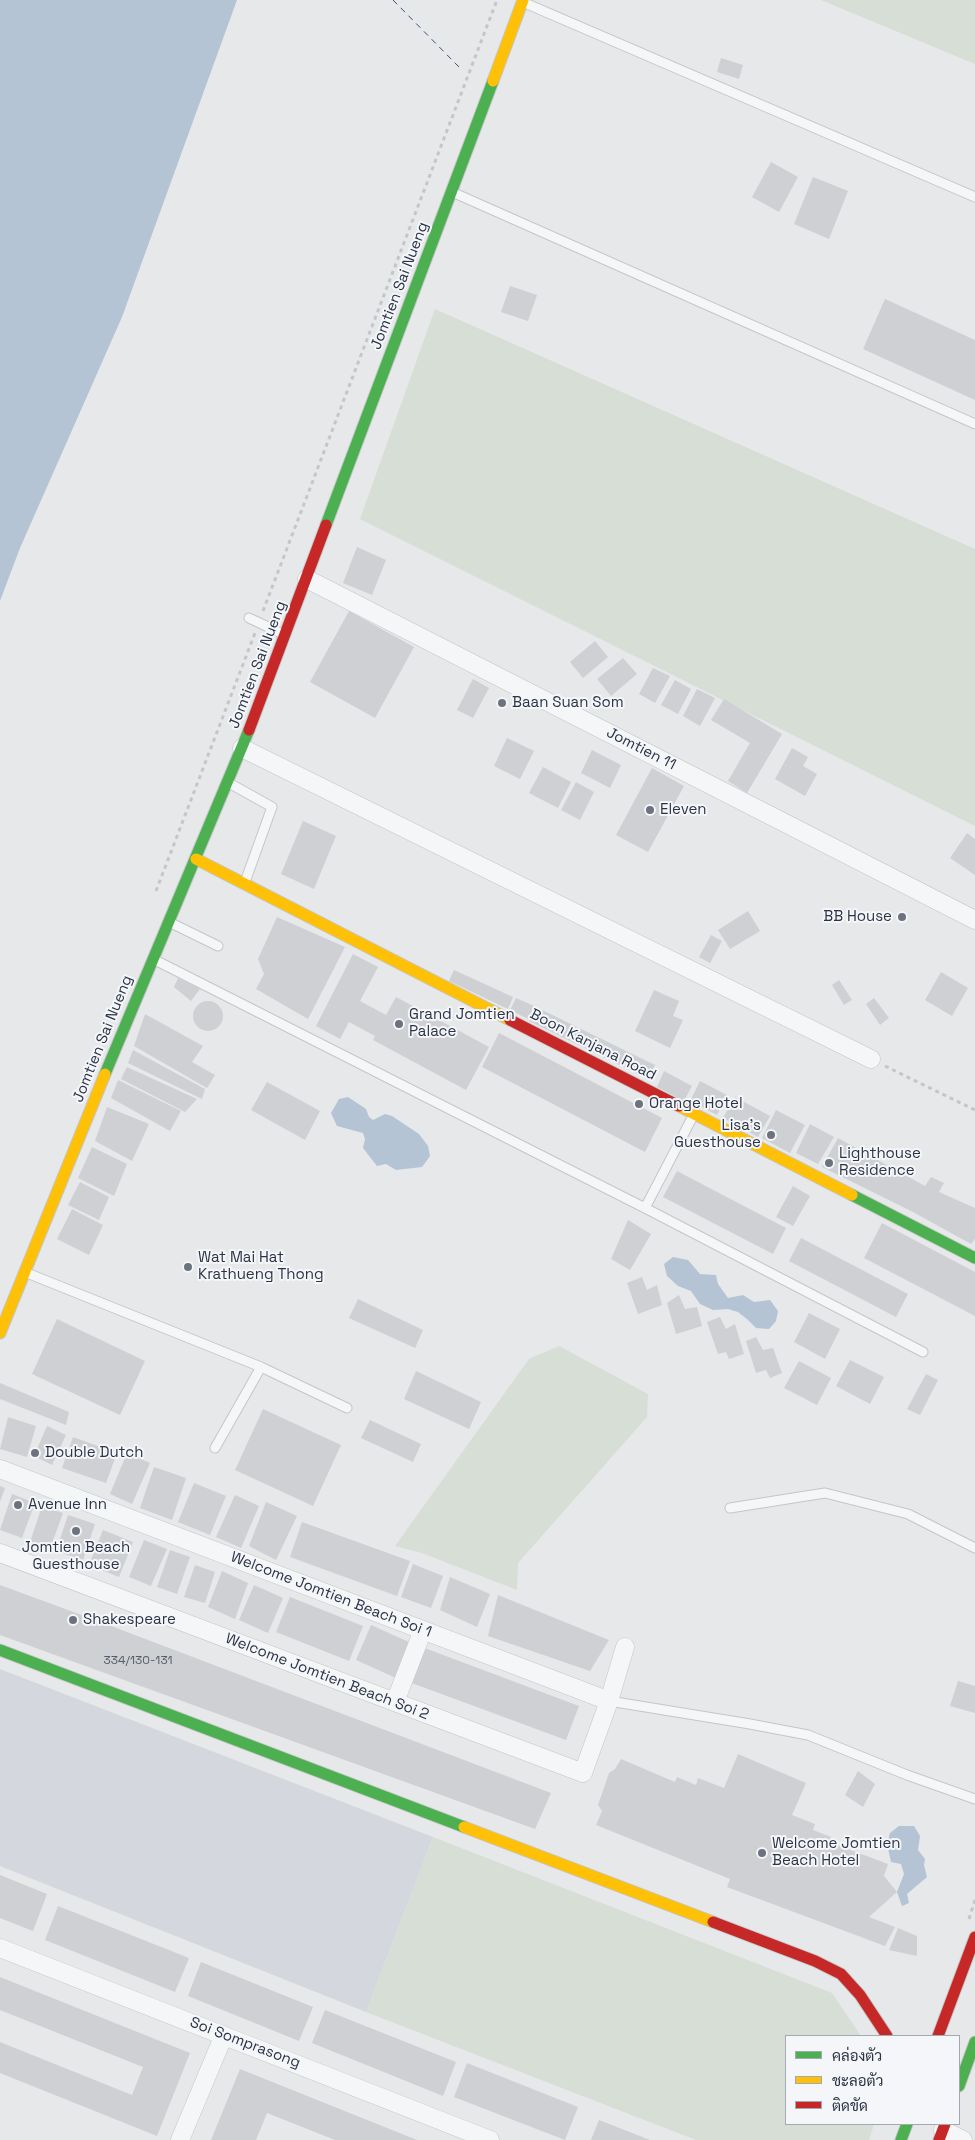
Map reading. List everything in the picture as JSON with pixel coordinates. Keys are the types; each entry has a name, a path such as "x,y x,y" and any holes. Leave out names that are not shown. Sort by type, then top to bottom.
{"street":[{"name":"Jomtien Sai Nueng","path":"0,1333 152,959 228,783 286,636 523,1"},
{"name":"Jomtien 11","path":"307,579 975,920"},
{"path":"242,748 871,1059"},
{"name":"Boon Kanjana Road","path":"196,859 245,882 975,1258"},
{"name":"Welcome Jomtien Beach Soi 1","path":"0,1469 609,1702"},
{"name":"Welcome Jomtien Beach Soi 2","path":"0,1553 583,1773 609,1702"},
{"path":"395,1702 423,1630"},
{"path":"609,1702 625,1647"},
{"path":"0,1650 816,1961 841,1974 860,1995 886,2035"},
{"path":"938,2035 975,1937"},
{"name":"Soi Somprasong","path":"0,1948 490,2140"},
{"path":"180,2140 224,2035"},
{"path":"960,2083 975,2042"},
{"path":"901,2140 907,2125"},
{"path":"942,2131 963,2140"}],"lane":[{"path":"523,1 975,197"},
{"path":"452,192 975,424"},
{"path":"249,618 286,636"},
{"path":"228,783 272,807 245,882"},
{"path":"169,922 218,946"},
{"path":"152,959 645,1208 923,1352"},
{"path":"645,1208 695,1114"},
{"path":"24,1272 261,1367 347,1408"},
{"path":"215,1448 261,1367"},
{"path":"730,1508 825,1492 908,1514 975,1548"},
{"path":"609,1702 808,1735 907,1775 975,1799"}],"path":[{"path":"156,892 497,0"},
{"path":"871,1059 975,1110"}],"shaded area":[{"path":"821,0 975,0 975,64"},
{"path":"435,309 975,549 975,826 360,519"},
{"path":"559,1346 648,1394 647,1417 518,1563 517,1590 422,1553 395,1546 529,1359"},
{"path":"0,1669 433,1837 366,2012 0,1866"},
{"path":"433,1837 832,1993 860,2035 785,2035 785,2125 874,2125 869,2140 696,2140 366,2012"}],"water":[{"path":"0,0 237,0 122,317 20,548 0,601"},
{"path":"348,1097 366,1109 369,1117 373,1120 385,1114 392,1116 419,1134 428,1146 430,1156 422,1167 396,1170 386,1164 377,1166 363,1148 365,1139 363,1133 337,1126 331,1113 339,1099"},
{"path":"673,1257 688,1260 700,1274 716,1275 718,1284 728,1298 743,1295 754,1302 770,1300 778,1311 776,1321 769,1329 756,1328 738,1312 728,1309 713,1310 700,1304 691,1291 678,1286 667,1276 664,1264"},
{"path":"899,1826 914,1826 920,1836 918,1850 925,1859 924,1865 927,1877 907,1894 909,1903 902,1906 897,1892 904,1874 901,1864 891,1862 887,1844 890,1833"}],"building":[{"path":"721,58 743,65 739,79 717,72"},
{"path":"771,162 798,177 779,212 752,197"},
{"path":"813,177 848,191 829,239 794,224"},
{"path":"510,286 537,295 528,321 501,312"},
{"path":"885,299 975,340 975,400 863,349"},
{"path":"357,547 386,560 372,595 343,583"},
{"path":"349,611 414,647 375,718 310,682"},
{"path":"595,641 608,657 583,678 570,662"},
{"path":"623,658 637,674 611,696 597,679"},
{"path":"653,668 670,676 655,703 639,694"},
{"path":"473,679 489,688 473,718 457,710"},
{"path":"675,680 691,689 678,714 661,705"},
{"path":"697,689 715,698 700,726 683,716"},
{"path":"724,699 782,734 747,793 728,781 750,743 711,720"},
{"path":"507,738 534,751 520,779 494,766"},
{"path":"792,748 808,757 803,766 817,774 805,796 775,779"},
{"path":"592,750 621,765 610,788 581,773"},
{"path":"543,767 571,782 558,808 529,793"},
{"name":"Eleven","path":"652,768 684,786 648,852 616,835"},
{"path":"576,782 594,792 580,820 561,810"},
{"path":"303,821 336,836 314,889 281,874"},
{"path":"967,833 975,839 975,875 950,858"},
{"path":"748,911 760,931 730,949 718,930"},
{"path":"277,917 345,947 308,1019 256,989 264,974 258,959"},
{"path":"711,935 722,941 710,963 699,957"},
{"name":"Grand Jomtien Palace","path":"353,954 378,967 360,1001 386,1015 396,997 489,1047 466,1090 373,1040 375,1036 349,1022 340,1039 316,1026"},
{"path":"454,970 513,997 508,1009 449,981"},
{"path":"941,972 968,988 952,1016 925,1000"},
{"path":"178,978 200,989 191,1001 174,987"},
{"path":"839,980 852,1000 844,1005 832,985"},
{"path":"654,990 679,1001 673,1016 683,1020 670,1048 635,1031"},
{"path":"516,998 534,1006 528,1019 510,1010"},
{"path":"874,998 889,1018 880,1025 866,1004"},
{"path":"208,1001 219,1005 223,1016 219,1027 208,1031 197,1027 193,1016 197,1005"},
{"path":"536,1007 655,1065 648,1079 529,1021"},
{"path":"145,1014 203,1046 192,1062 215,1075 207,1088 134,1046"},
{"path":"499,1033 662,1118 645,1152 482,1067"},
{"path":"133,1050 205,1089 202,1099 128,1063"},
{"path":"127,1067 197,1099 185,1112 121,1079"},
{"path":"664,1071 692,1086 684,1101 657,1087"},
{"path":"118,1080 181,1111 170,1131 111,1098"},
{"path":"700,1081 727,1095 717,1115 690,1101"},
{"path":"267,1082 320,1111 305,1140 251,1110"},
{"path":"735,1097 770,1116 758,1137 723,1118"},
{"path":"107,1107 149,1124 132,1161 95,1141"},
{"path":"776,1110 805,1125 790,1153 762,1138"},
{"path":"810,1124 834,1137 818,1164 796,1153"},
{"path":"838,1138 925,1186 931,1177 944,1183 939,1192 975,1208 975,1239 971,1244 913,1212 822,1167"},
{"path":"92,1147 127,1164 114,1196 78,1178"},
{"path":"677,1171 786,1228 773,1254 663,1197"},
{"path":"80,1182 109,1197 99,1220 68,1205"},
{"path":"793,1186 810,1196 793,1226 776,1217"},
{"path":"72,1209 103,1225 89,1255 57,1239"},
{"path":"628,1220 651,1234 630,1270 611,1259"},
{"path":"882,1223 975,1272 975,1316 864,1258"},
{"path":"801,1238 908,1294 896,1317 789,1261"},
{"path":"642,1277 647,1290 657,1285 662,1305 638,1314 627,1283"},
{"path":"679,1295 685,1309 697,1307 702,1326 676,1334 667,1303"},
{"path":"358,1299 423,1330 415,1348 349,1318"},
{"path":"809,1313 840,1329 825,1359 794,1342"},
{"path":"720,1317 726,1329 735,1324 744,1354 729,1359 726,1352 718,1354 707,1322"},
{"path":"57,1319 145,1361 120,1415 32,1374"},
{"path":"756,1337 763,1350 773,1348 782,1373 770,1378 766,1370 756,1373 746,1341"},
{"path":"850,1360 884,1377 870,1404 836,1386"},
{"path":"799,1361 831,1378 817,1405 784,1388"},
{"path":"416,1371 481,1402 469,1429 404,1399"},
{"path":"926,1374 938,1380 920,1415 907,1409"},
{"path":"0,1383 69,1412 66,1425 0,1399"},
{"path":"263,1409 341,1445 313,1506 235,1470"},
{"path":"8,1417 36,1426 27,1457 0,1449"},
{"path":"370,1420 421,1444 413,1462 361,1438"},
{"path":"47,1426 66,1435 52,1465 34,1456"},
{"path":"73,1437 117,1453 106,1483 62,1468"},
{"path":"127,1453 150,1463 132,1504 110,1494"},
{"path":"154,1467 186,1478 172,1520 140,1508"},
{"path":"194,1483 226,1496 210,1535 178,1522"},
{"path":"0,1486 5,1488 0,1502"},
{"path":"12,1494 35,1503 22,1538 0,1530"},
{"path":"235,1495 259,1506 241,1548 216,1537"},
{"path":"266,1502 297,1516 276,1560 249,1546"},
{"path":"42,1506 63,1513 50,1549 30,1542"},
{"path":"68,1515 95,1524 83,1560 56,1551"},
{"path":"302,1522 410,1561 397,1596 290,1557"},
{"path":"103,1530 133,1542 119,1577 89,1565"},
{"path":"144,1540 167,1549 151,1586 129,1577"},
{"path":"170,1550 190,1557 177,1594 157,1587"},
{"path":"413,1564 443,1576 431,1608 401,1597"},
{"path":"195,1565 215,1572 205,1603 184,1597"},
{"path":"222,1571 248,1583 235,1619 208,1607"},
{"path":"450,1577 490,1594 477,1627 440,1610"},
{"path":"0,1585 551,1793 535,1829 0,1635"},
{"path":"254,1585 283,1598 268,1633 239,1620"},
{"path":"498,1595 609,1640 590,1671 488,1636"},
{"path":"290,1597 363,1626 349,1661 276,1632"},
{"path":"371,1625 411,1643 396,1678 356,1660"},
{"path":"422,1647 579,1706 566,1740 409,1682"},
{"path":"958,1681 975,1686 975,1713 950,1706"},
{"name":"Welcome Jomtien Beach Hotel","path":"738,1754 806,1783 792,1815 815,1824 813,1830 831,1837 829,1842 888,1864 884,1876 897,1892 869,1917 895,1927 885,1946 727,1887 730,1879 596,1825 602,1811 598,1805 609,1773 615,1769 621,1759 675,1782 677,1777 696,1785 698,1778 724,1788"},
{"path":"858,1771 875,1784 863,1807 845,1795"},
{"path":"0,1875 47,1894 33,1931 0,1918"},
{"path":"58,1906 189,1958 175,1992 45,1940"},
{"path":"898,1928 917,1936 917,1956 889,1950"},
{"path":"201,1962 313,2007 299,2041 188,1996"},
{"path":"0,1977 190,2053 157,2136 0,2073 0,2042 132,2095 143,2067 0,2010"},
{"path":"325,2010 456,2062 443,2096 312,2043"},
{"path":"467,2063 578,2107 565,2140 454,2097"},
{"path":"240,2069 417,2140 335,2140 267,2113 256,2140 211,2140"},
{"path":"599,2120 650,2140 591,2140"}],"ferry route":[{"path":"393,0 459,67"}],"traffic: fast":[{"path":"326,525 493,81"},
{"path":"105,1074 249,730"},
{"path":"852,1195 975,1258"},
{"path":"0,1650 464,1827"},
{"path":"960,2083 975,2042"},
{"path":"901,2140 907,2125"}],"traffic: slow":[{"path":"493,81 523,0"},
{"path":"196,859 510,1020"},
{"path":"0,1333 105,1074"},
{"path":"679,1106 852,1195"},
{"path":"464,1827 713,1922"}],"traffic: jam":[{"path":"249,730 326,525"},
{"path":"510,1020 679,1106"},
{"path":"713,1922 815,1961 841,1974 860,1995 886,2035"},
{"path":"938,2035 975,1937"},
{"path":"939,2140 945,2125"}],"place":[{"name":"Baan Suan Som","path":"502,703"},
{"name":"Eleven","path":"650,810"},
{"name":"BB House","path":"902,917"},
{"name":"Grand Jomtien Palace","path":"399,1024"},
{"name":"Orange Hotel","path":"639,1104"},
{"name":"Lisa's Guesthouse","path":"771,1135"},
{"name":"Lighthouse Residence","path":"829,1163"},
{"name":"Wat Mai Hat Krathueng Thong","path":"188,1267"},
{"name":"Double Dutch","path":"35,1453"},
{"name":"Avenue Inn","path":"18,1505"},
{"name":"Jomtien Beach Guesthouse","path":"76,1531"},
{"name":"Shakespeare","path":"73,1620"},
{"name":"Welcome Jomtien Beach Hotel","path":"762,1853"}]}
